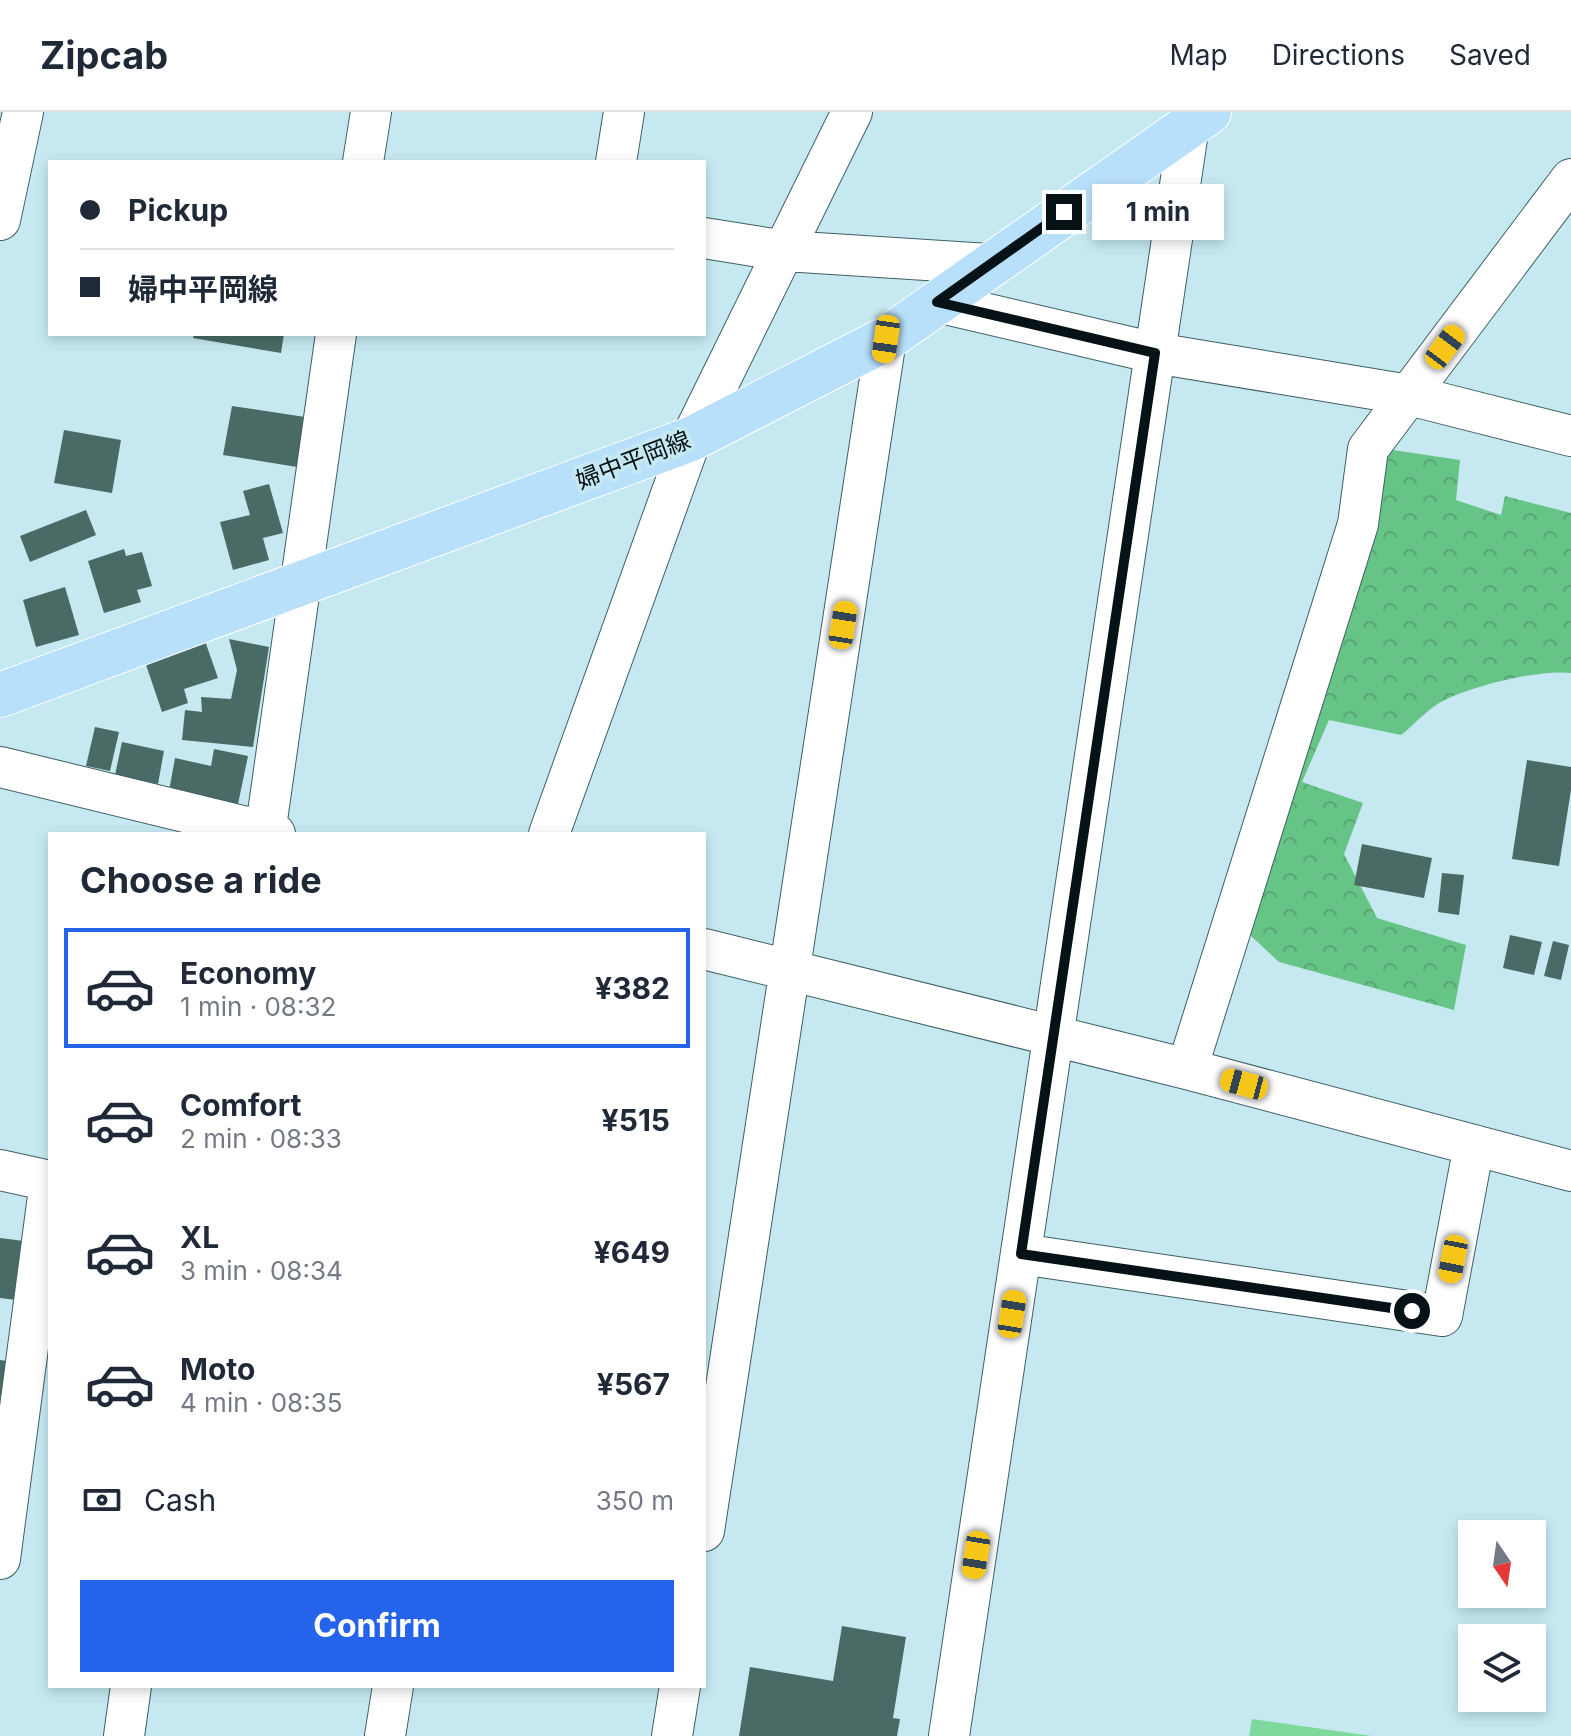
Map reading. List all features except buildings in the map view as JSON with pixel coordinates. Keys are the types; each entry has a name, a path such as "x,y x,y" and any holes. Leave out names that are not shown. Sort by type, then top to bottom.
{"main road":[{"name":"婦中平岡線","path":"0,695 691,439 886,339 1199,118"}],"street":[{"path":"0,220 23,112"},
{"path":"363,160 371,112"},
{"path":"616,160 624,112"},
{"path":"550,832 691,439 852,112"},
{"path":"949,1736 1155,353 1199,118"},
{"path":"1187,1069 1358,524 1368,449 1571,179"},
{"path":"706,238 785,251 989,264"},
{"path":"937,302 1155,353 1409,395 1571,436"},
{"path":"268,832 299,586 336,336"},
{"path":"706,1518 886,339"},
{"path":"0,767 264,832"},
{"path":"706,950 1187,1069 1571,1171"},
{"path":"1021,1254 1442,1316 1474,1145"},
{"path":"0,1170 48,1181"},
{"path":"0,1559 48,1196"},
{"path":"124,1736 131,1688"},
{"path":"385,1736 393,1688"},
{"path":"672,1736 680,1688"}],"green space":[{"path":"1379,448 1460,460 1456,500 1501,515 1505,496 1571,513 1571,673 1525,676 1457,695 1433,707 1401,735 1329,720 1302,782 1363,803 1344,854 1377,918 1466,945 1454,1010 1279,962 1236,922"},
{"path":"1252,1719 1372,1736 1249,1736"}],"route":[{"path":"1064,212 937,302 1155,353 1021,1254 1412,1311"}]}
